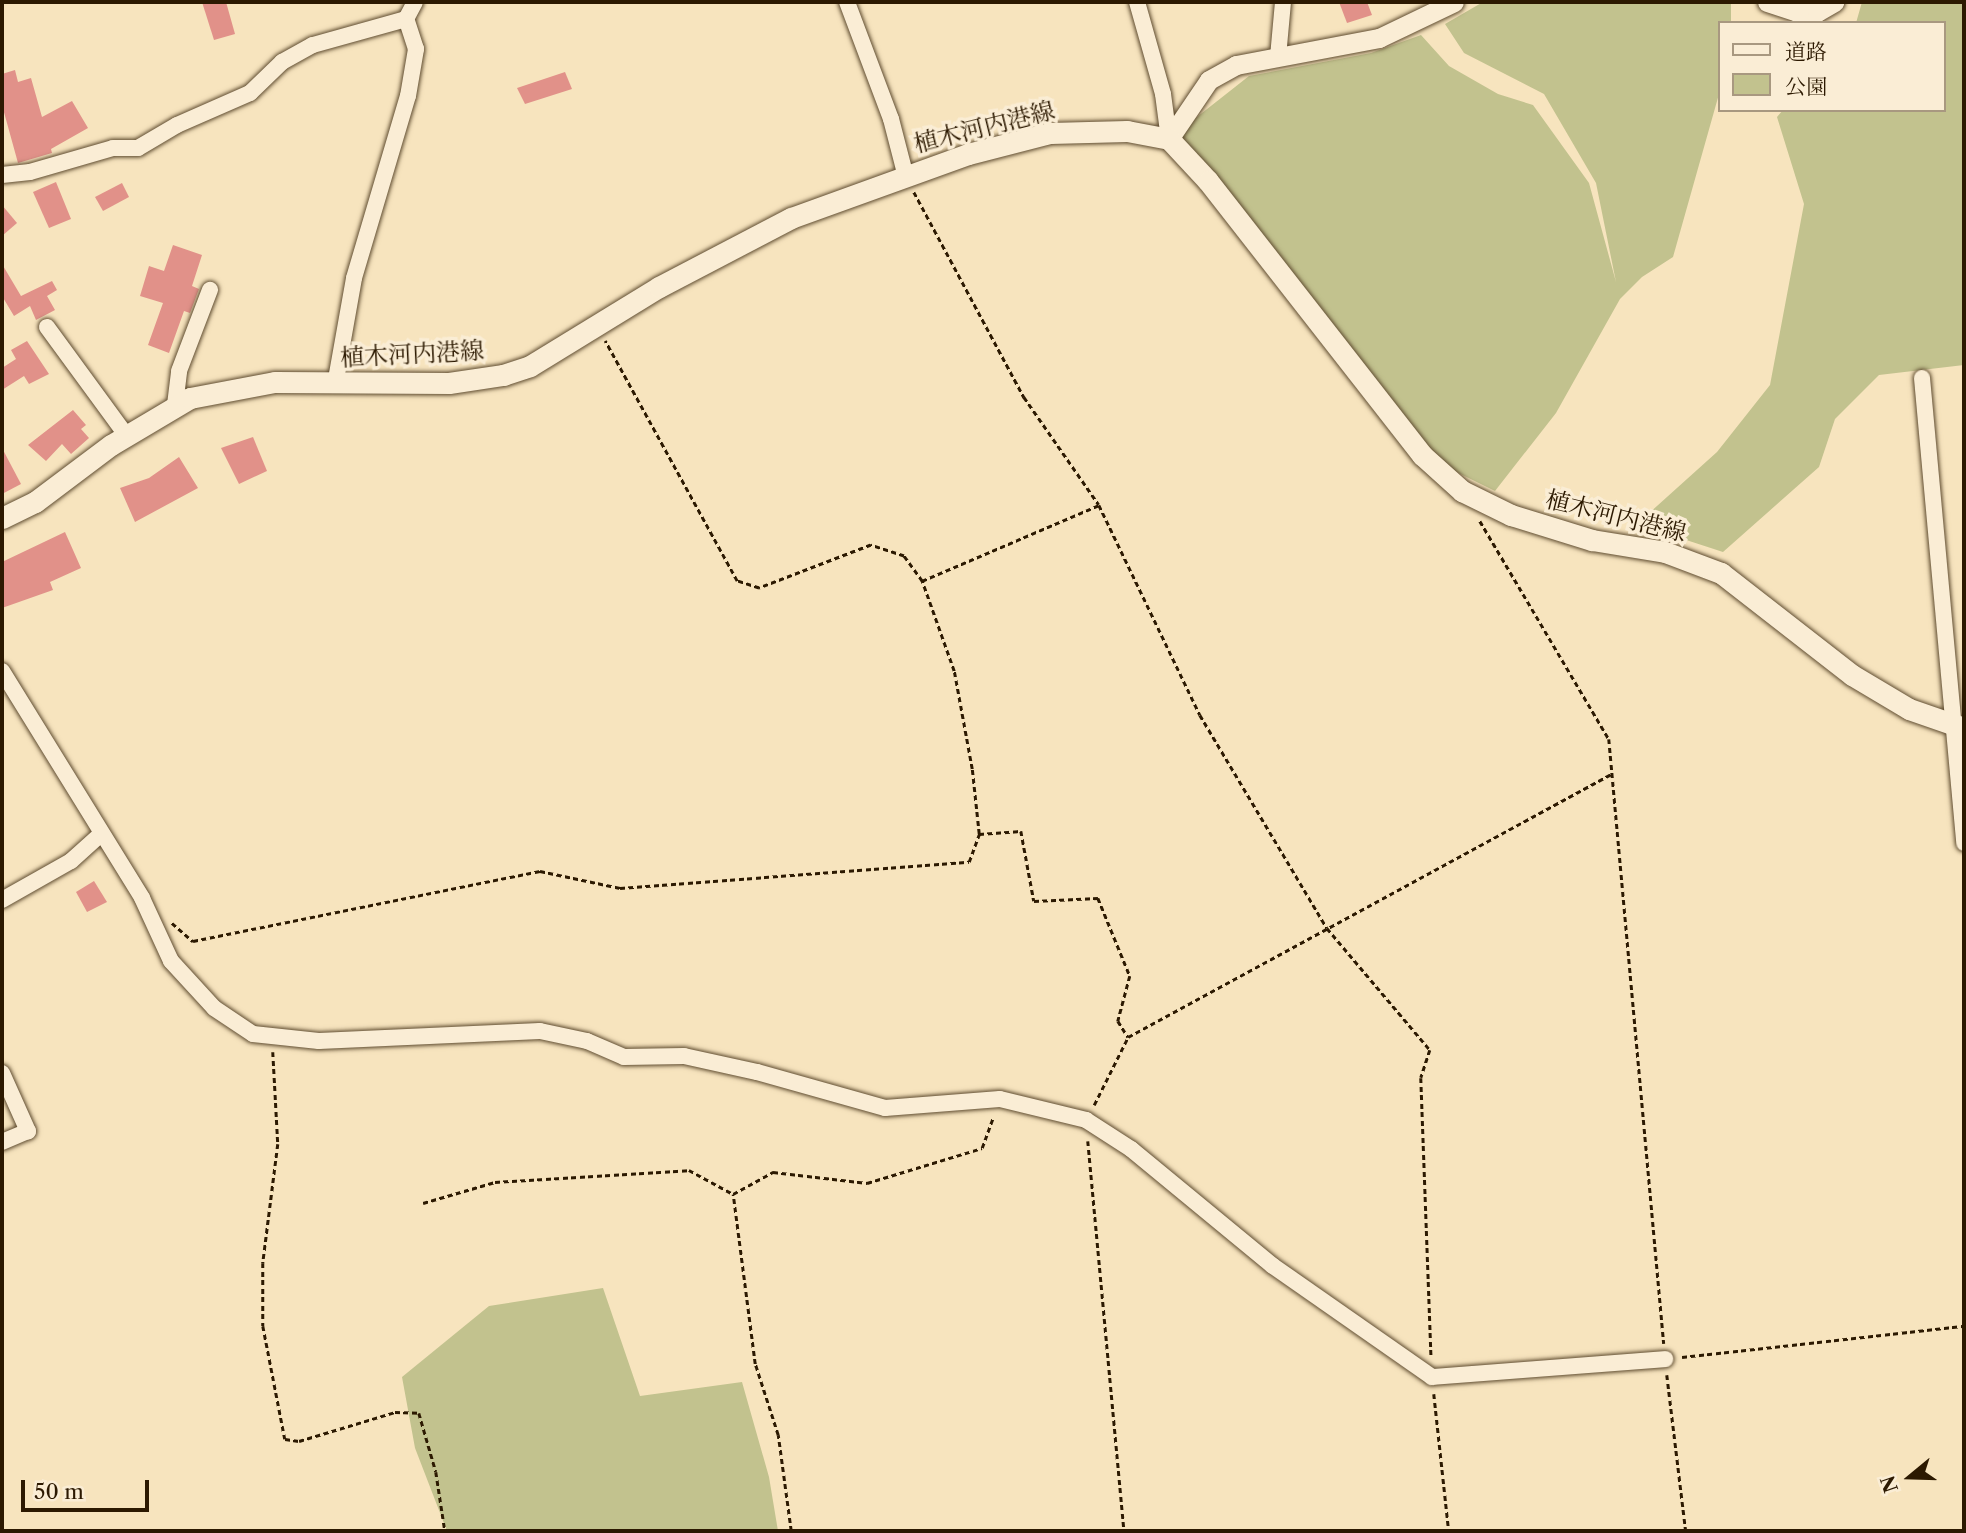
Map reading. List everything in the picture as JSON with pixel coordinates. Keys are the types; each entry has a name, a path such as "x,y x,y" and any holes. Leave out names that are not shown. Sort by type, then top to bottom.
{"main road":[{"name":"植木河内港線","path":"2,518 35,502 126,435 175,405 223,389 275,382 449,383 503,375 530,366 691,270 791,218 905,173 1050,133 1127,131 1168,138 1257,241 1422,455 1462,491 1511,515 1591,540 1665,552 1721,573 1852,676 1909,709 1957,726"}],"street":[{"path":"2,175 30,172 113,148 138,148 177,125 250,93 282,62 313,45 406,19 415,2"},
{"path":"847,2 891,119 905,173"},
{"path":"1137,2 1163,94 1168,138"},
{"path":"1278,57 1283,2"},
{"path":"1168,138 1209,80 1236,65 1380,38 1454,2"},
{"path":"1767,2 1807,12 1834,2"},
{"path":"335,384 354,278 408,96 416,48 406,19"},
{"path":"175,405 179,371 210,290"},
{"path":"47,327 126,435"},
{"path":"1922,378 1957,726 1964,843"},
{"path":"2,671 100,835 142,898 171,961 228,1020 272,1039 540,1031 587,1041 624,1057 684,1056 709,1061 885,1108 1000,1098 1086,1120 1131,1149 1273,1266 1432,1377 1665,1359"},
{"path":"2,900 71,861 100,835"},
{"path":"2,1073 28,1131 2,1142"}],"path":[{"path":"905,173 1024,397 1099,505 1200,715 1327,928 1430,1050 1421,1078 1432,1377 1449,1531"},
{"path":"142,898 193,941 540,871 620,888 968,862 979,834 954,671 922,581 904,556 871,545 759,588 737,581 597,326"},
{"path":"1462,491 1609,739 1665,1359 1686,1531"},
{"path":"922,581 1099,505"},
{"path":"1124,1531 1086,1120 1128,1037 1614,773"},
{"path":"979,834 1021,831 1034,901 1098,898 1130,976 1118,1021 1128,1037"},
{"path":"272,1039 278,1144 263,1264 263,1326 285,1440 299,1441 395,1412 419,1413 436,1472 445,1531"},
{"path":"733,1194 773,1172 867,1183 982,1148 1000,1098"},
{"path":"423,1203 495,1182 688,1170 733,1194"},
{"path":"733,1194 755,1364 778,1435 791,1531"},
{"path":"1665,1359 1964,1325"}],"green space":[{"path":"1483,2 1731,2 1731,21 1717,21 1717,101 1673,257 1642,277 1620,299 1556,413 1495,491 1422,455 1169,139 1249,76 1371,53 1421,35 1449,66 1498,94 1533,105 1589,183 1616,282 1596,183 1544,94 1464,53 1445,24"},
{"path":"1862,2 1964,2 1964,365 1879,375 1835,419 1819,467 1723,552 1637,524 1717,452 1770,385 1804,204 1777,117 1781,112 1945,112 1945,21 1857,21"},
{"path":"603,1288 640,1396 742,1382 769,1477 778,1531 447,1531 415,1448 402,1377 489,1306"}],"building":[{"path":"202,2 226,2 235,34 214,40"},
{"path":"1339,2 1367,2 1372,15 1347,23"},
{"path":"15,70 18,82 31,78 42,117 72,101 88,128 51,149 52,153 18,163 2,105 2,74"},
{"path":"565,72 572,89 525,104 517,88"},
{"path":"56,182 71,219 49,228 33,192"},
{"path":"122,183 129,197 103,211 95,197"},
{"path":"2,205 17,223 2,236"},
{"path":"173,245 202,255 192,286 199,289 190,313 184,311 169,353 148,345 163,303 140,296 149,266 164,271"},
{"path":"2,264 21,296 52,281 57,290 47,296 55,310 36,320 30,306 14,316 2,296"},
{"path":"27,341 49,374 29,384 24,376 2,390 2,368 16,359 11,350"},
{"path":"73,410 86,425 81,429 89,438 71,454 62,444 46,461 28,445"},
{"path":"253,437 267,471 239,484 221,448"},
{"path":"2,448 21,484 2,494"},
{"path":"179,457 198,488 135,522 120,488 149,478"},
{"path":"65,532 81,568 50,582 53,590 2,608 2,562"},
{"path":"94,881 107,902 87,912 76,892"}]}
